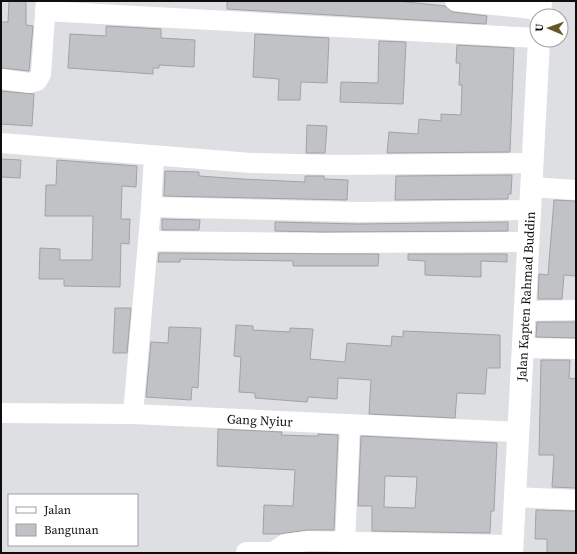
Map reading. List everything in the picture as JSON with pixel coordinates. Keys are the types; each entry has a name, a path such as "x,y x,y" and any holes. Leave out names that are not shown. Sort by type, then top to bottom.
{"main road":[{"name":"Jalan Kapten Rahmad Buddin","path":"512,549 538,48"}],"street":[{"path":"455,1 530,8"},
{"path":"1,79 30,83 37,81 39,78 41,74 46,6 529,38"},
{"path":"1,143 251,163 334,165 532,163"},
{"path":"133,414 154,156"},
{"path":"531,187 576,190"},
{"path":"151,206 358,212 530,210"},
{"path":"148,241 322,243 528,242"},
{"path":"525,311 576,310"},
{"path":"523,348 576,349"},
{"name":"Gang Nyiur","path":"1,413 133,414 350,426 518,432"},
{"path":"345,543 350,426"},
{"path":"515,497 576,500"},
{"path":"246,552 274,552 285,544 295,542 512,549"}],"building":[{"path":"9,1 26,1 26,25 33,26 29,71 1,68 1,22 8,22"},
{"path":"227,1 397,1 445,6 453,12 487,16 486,24 227,9"},
{"path":"106,26 161,29 161,38 195,40 194,67 159,65 159,68 153,68 153,74 68,68 70,34 106,36"},
{"path":"255,34 329,38 327,83 301,82 300,100 278,100 279,79 253,77"},
{"path":"379,41 406,42 403,104 340,102 341,82 378,83"},
{"path":"457,45 514,48 510,152 387,153 389,132 418,134 419,119 441,121 441,114 461,115 462,85 459,85 460,63 456,63"},
{"path":"1,91 34,94 32,126 1,124"},
{"path":"307,125 327,126 325,153 306,153"},
{"path":"1,159 21,160 20,178 1,177"},
{"path":"57,160 137,166 136,187 122,186 121,219 130,219 129,244 121,243 120,287 64,286 64,279 39,279 40,248 60,249 60,260 92,260 93,216 45,216 46,185 56,185"},
{"path":"165,171 199,172 199,176 305,182 305,176 324,176 324,179 348,180 347,200 164,196"},
{"path":"512,175 511,194 508,194 508,199 395,200 396,176"},
{"path":"554,200 576,201 576,276 564,275 562,299 538,299 539,274 548,275"},
{"path":"162,219 200,220 199,230 162,230"},
{"path":"275,222 358,224 508,222 508,231 275,231"},
{"path":"159,253 379,254 378,266 293,266 293,261 180,259 180,262 158,262"},
{"path":"408,254 507,254 507,262 481,261 481,277 425,275 425,261 408,260"},
{"path":"115,308 131,308 127,353 113,353"},
{"path":"537,322 576,322 576,338 536,337"},
{"path":"236,325 253,326 253,330 290,332 290,328 313,329 310,359 345,362 347,343 391,346 392,336 403,337 403,331 500,335 500,368 487,368 485,394 457,393 455,418 369,414 371,380 338,378 337,399 308,397 307,402 255,398 255,393 239,392 241,357 234,356"},
{"path":"169,327 201,328 198,388 192,387 191,400 146,397 151,342 168,343"},
{"path":"541,360 570,360 569,378 576,379 576,488 552,487 554,455 539,455"},
{"path":"218,429 282,432 281,435 338,435 334,530 308,530 279,534 263,534 264,505 293,506 295,470 217,466"},
{"path":"361,436 497,443 494,511 491,511 490,533 372,531 372,506 358,506","holes":["385,476 417,477 415,508 384,507"]},
{"path":"536,510 576,511 576,553 547,553 547,539 535,539"}]}
